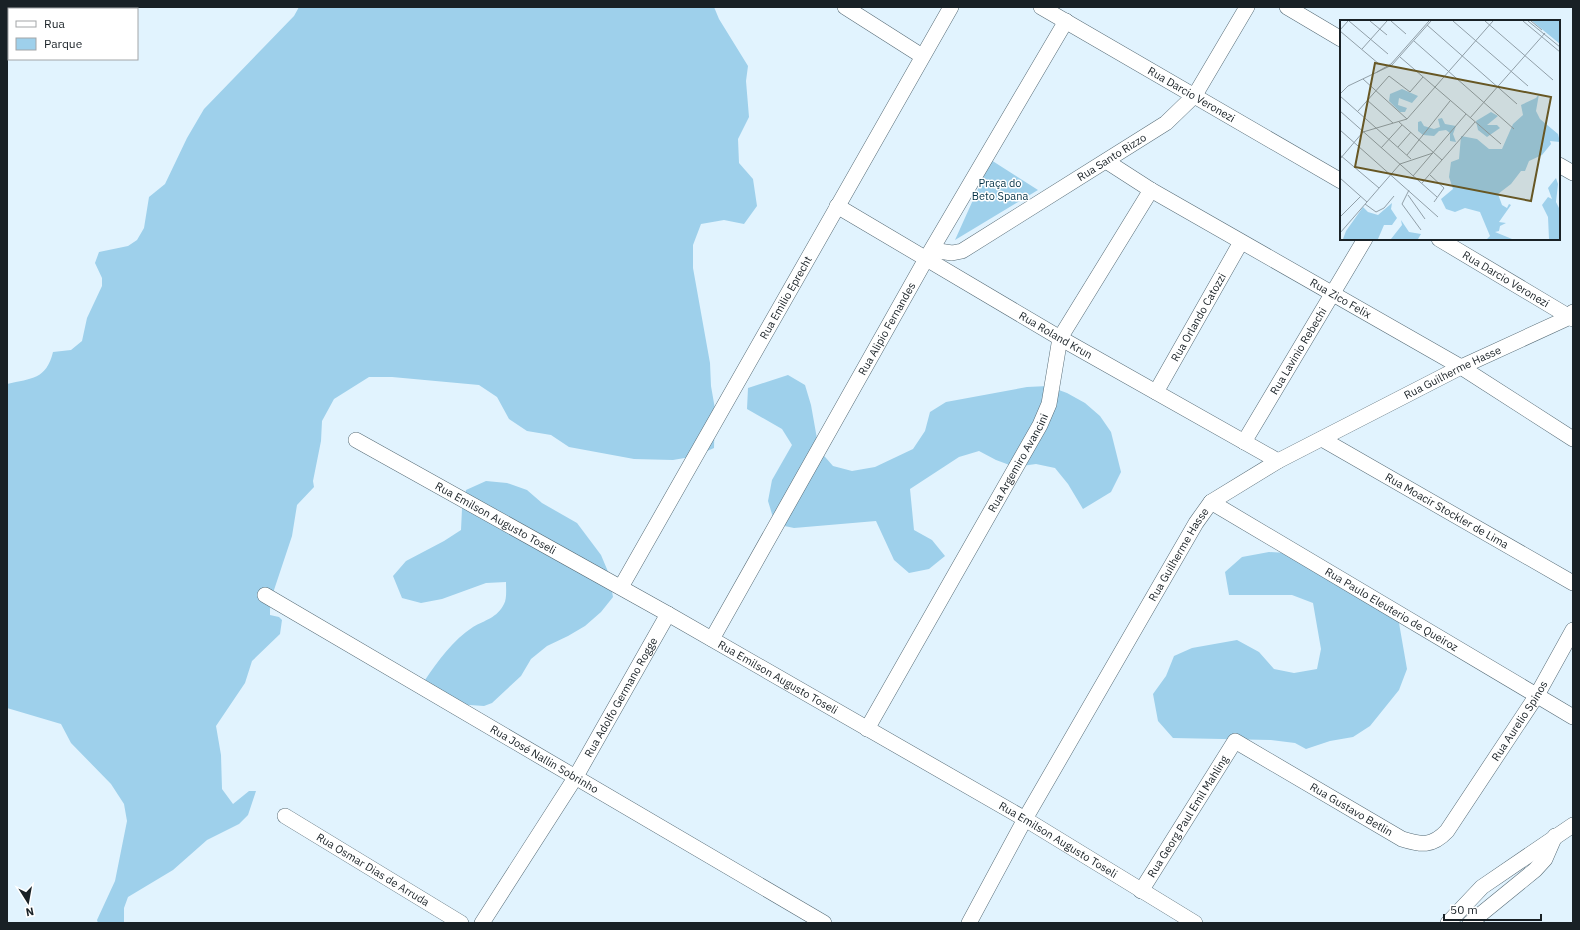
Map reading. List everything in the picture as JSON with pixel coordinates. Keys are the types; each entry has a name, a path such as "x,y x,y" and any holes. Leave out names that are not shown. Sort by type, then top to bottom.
{"street":[{"path":"845,7 922,56"},
{"name":"Rua Emilio Eprecht","path":"621,587 951,7"},
{"name":"Rua Darcio Veronezi","path":"1041,7 1340,180"},
{"name":"Rua Santo Rizzo","path":"929,254 962,251 1166,123 1195,95 1247,7"},
{"path":"1286,7 1340,37"},
{"name":"Rua Alipio Fernandes","path":"712,639 929,254 1066,21"},
{"name":"Rua Zico Felix","path":"1106,161 1151,190 1461,367 1573,439"},
{"path":"1560,166 1573,173"},
{"name":"Rua Argemiro Avancini","path":"867,729 1040,425 1049,404 1060,338 1151,190"},
{"name":"Rua Roland Krun","path":"837,206 929,254 1060,338 1278,461"},
{"name":"Rua Lavinio Rebechi","path":"1244,442 1334,294 1364,240"},
{"name":"Rua Darcio Veronezi","path":"1441,240 1572,316"},
{"name":"Rua Orlando Catozzi","path":"1156,392 1242,242"},
{"name":"Rua Guilherme Hasse","path":"969,923 1025,819 1196,523 1211,502 1278,461 1461,367 1572,316"},
{"name":"Rua Moacir Stockler de Lima","path":"1322,439 1573,582"},
{"name":"Rua Emilson Augusto Toseli","path":"356,440 621,587 1025,819 1195,923"},
{"name":"Rua Paulo Eleuterio de Queiroz","path":"1211,502 1573,717"},
{"name":"Rua José Nallin Sobrinho","path":"265,595 824,923"},
{"name":"Rua Adolfo Germano Rogge","path":"482,923 575,778 668,614"},
{"name":"Rua Aurelio Spinos","path":"1461,808 1537,695 1573,630"},
{"name":"Rua Gustavo Betlin","path":"1235,742 1384,830 1402,839 1419,844 1440,839 1447,831 1461,808"},
{"name":"Rua Georg Paul Emil Mahling","path":"1141,891 1235,742"},
{"name":"Rua Osmar Dias de Arruda","path":"285,816 461,923"},
{"path":"1448,923 1482,887 1573,825"},
{"path":"1470,923 1535,870 1545,859 1556,836"}],"green space":[{"path":"299,7 714,7 719,19 748,66 746,81 749,117 738,139 739,163 753,179 757,206 744,224 724,220 701,224 693,245 693,268 710,363 711,386 715,409 714,448 696,456 673,460 634,459 569,447 551,435 527,431 509,419 497,397 479,385 392,377 369,377 334,399 322,421 321,441 313,481 314,487 297,505 292,536 270,602 270,615 279,617 282,620 280,634 252,661 245,683 216,726 221,755 222,789 233,804 249,791 256,791 248,815 239,824 207,840 173,870 128,897 124,908 124,923 98,923 97,920 115,881 127,821 124,804 111,784 71,743 61,724 7,708 7,384 31,379 37,376 46,368 53,352 71,350 82,341 87,318 102,286 102,278 95,263 99,252 128,246 137,240 144,228 149,197 165,184 187,138 204,109 294,16"},
{"name":"Praça do Beto Spana","path":"991,160 1038,190 955,240"},
{"path":"788,375 805,385 811,405 819,450 833,466 852,471 875,467 913,449 925,431 930,412 946,402 1027,387 1048,386 1067,393 1085,403 1100,416 1111,432 1121,472 1111,492 1083,509 1068,484 1055,468 1036,464 1015,467 996,460 979,451 959,457 910,489 914,530 932,540 945,556 929,569 909,573 894,560 876,521 794,528 775,524 768,501 772,480 792,445 782,429 747,409 748,388"},
{"path":"486,481 507,483 527,490 542,503 577,523 601,555 609,574 613,597 601,612 585,626 547,646 531,659 521,676 492,703 484,706 455,704 425,680 452,644 473,627 498,613 506,599 506,582 486,583 442,599 421,603 402,598 393,576 406,561 444,541 461,530 462,509 466,490"},
{"path":"1269,552 1288,553 1392,605 1399,623 1407,669 1399,690 1370,726 1353,737 1330,741 1306,749 1295,743 1271,740 1173,738 1158,721 1153,694 1166,676 1174,656 1192,648 1237,640 1259,652 1274,669 1294,673 1317,669 1321,649 1313,603 1292,595 1229,595 1225,572 1242,557"}]}
